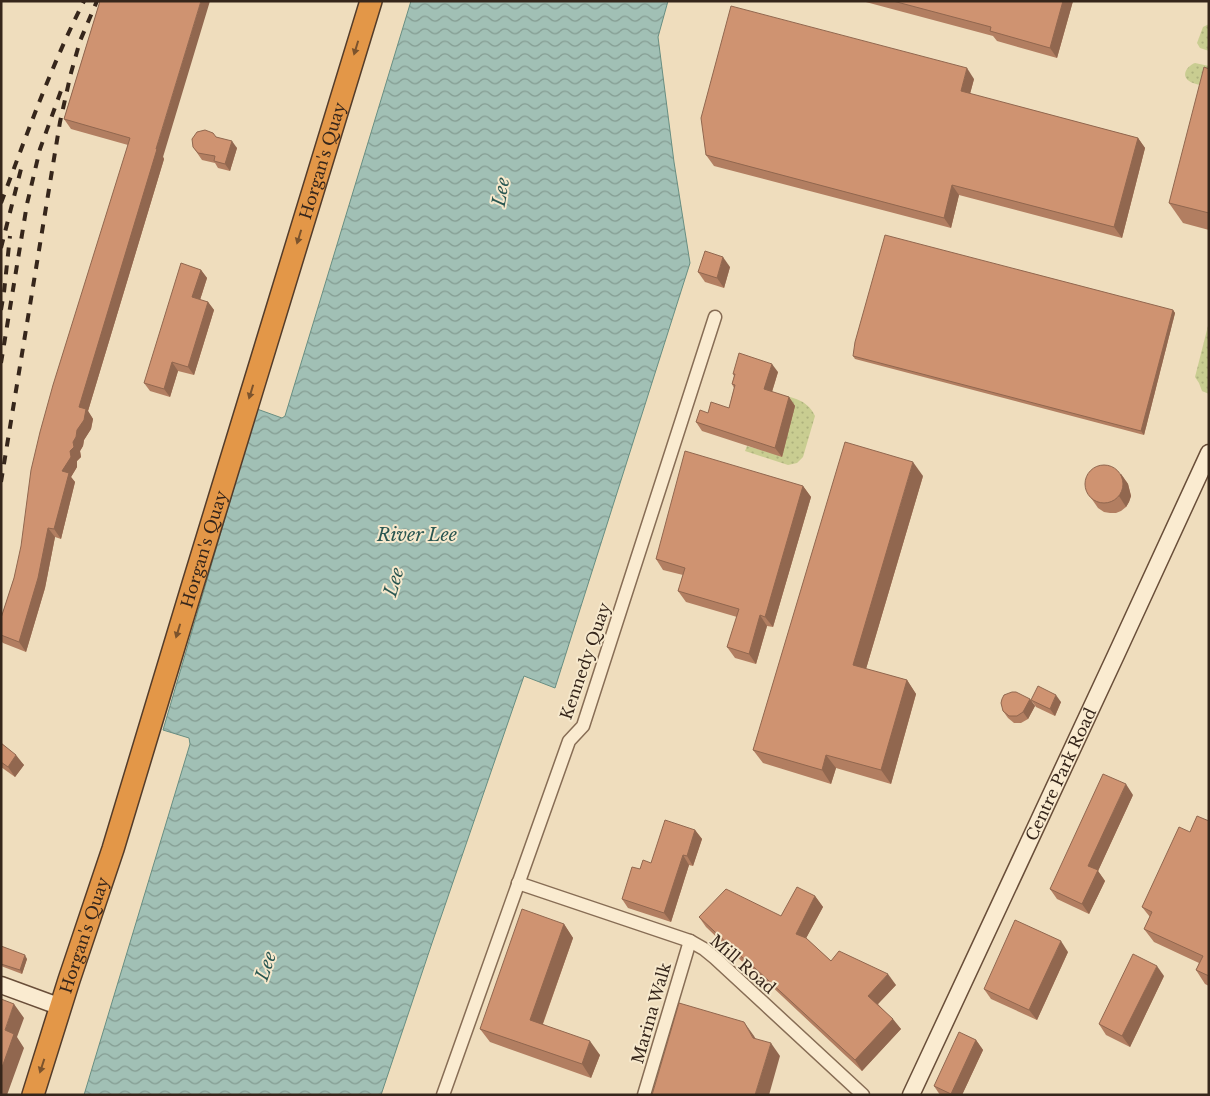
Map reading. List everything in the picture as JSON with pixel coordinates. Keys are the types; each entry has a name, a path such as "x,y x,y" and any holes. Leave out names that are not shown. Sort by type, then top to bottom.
{"highway":[{"name":"Horgan's Quay","path":"33,1095 113,850 371,1"}],"street":[{"name":"Kennedy Quay","path":"442,1095 569,741 583,726 715,317"},
{"name":"Centre Park Road","path":"912,1095 1209,453"},
{"name":"Mill Road","path":"518,883 690,941 704,948 863,1095"},
{"name":"Marina Walk","path":"644,1095 690,941"},
{"path":"1,985 61,1007"}],"green space":[{"path":"1209,24 1209,51 1200,48 1197,43 1203,27"},
{"path":"1195,63 1209,66 1209,87 1193,83 1186,78 1185,73"},
{"path":"1209,322 1209,394 1202,391 1195,377"},
{"path":"772,393 797,399 807,405 815,416 803,457 797,463 788,465 745,451 747,446 782,456"}],"water":[{"name":"River Lee","path":"411,1 668,1 658,37 674,162 690,263 555,688 524,676 381,1095 84,1095 190,744 189,738 163,730 257,409 282,418 285,416"}],"building":[{"path":"100,1 201,1 79,407 86,409 84,420 77,430 73,442 74,447 70,451 71,457 62,471 69,473 54,529 48,528 38,578 19,642 1,635 1,618 14,578 21,546 31,470 53,385 130,138 64,119"},
{"path":"893,1 1063,1 1050,48 990,31 991,27"},
{"path":"731,6 967,68 961,91 1138,138 1114,227 952,185 944,218 706,155 701,118"},
{"path":"1204,67 1209,69 1209,213 1169,203"},
{"path":"205,130 213,133 216,137 232,141 225,164 214,161 215,156 198,153 193,147 192,139 197,132"},
{"path":"885,235 1173,310 1141,431 853,356 855,342"},
{"path":"705,251 723,257 717,278 698,272"},
{"path":"181,263 201,270 192,297 208,302 188,367 172,362 164,389 144,383"},
{"path":"739,353 772,364 764,389 789,397 775,448 696,422 700,410 708,413 711,402 729,408 735,385 732,384 735,374 733,374"},
{"path":"845,442 913,462 853,665 907,680 881,770 826,755 822,770 753,750"},
{"path":"685,451 803,486 765,617 760,615 749,654 727,647 739,609 678,591 685,568 656,559"},
{"path":"1104,465 1117,471 1123,484 1117,497 1104,503 1091,497 1085,484 1091,471"},
{"path":"1038,686 1056,695 1050,709 1031,700"},
{"path":"1012,692 1030,699 1023,712 1017,716 1009,716 1003,711 1001,703 1004,695"},
{"path":"1,743 16,755 8,767 1,762"},
{"path":"1103,774 1126,784 1088,866 1098,870 1082,904 1050,889"},
{"path":"1197,816 1209,821 1209,976 1196,970 1203,956 1144,929 1152,912 1142,907 1179,827 1190,832"},
{"path":"665,820 695,830 687,856 683,855 664,913 622,899 632,867 640,869 643,860 651,863"},
{"path":"797,887 815,896 796,934 806,938 831,961 839,951 888,974 868,996 893,1019 855,1060 699,917 726,889 781,916"},
{"path":"522,909 564,924 530,1020 590,1041 582,1064 480,1029"},
{"path":"1015,920 1061,941 1029,1010 984,989"},
{"path":"1,946 25,955 20,970 1,964"},
{"path":"1133,954 1157,966 1122,1036 1099,1024"},
{"path":"1,999 14,1004 5,1030 14,1034 1,1070"},
{"path":"679,1003 744,1022 753,1038 771,1043 755,1095 652,1095"},
{"path":"959,1032 976,1040 951,1094 934,1086"}],"railway":[{"path":"1,203 50,75 84,1"},
{"path":"1,482 60,122 80,41 97,1"},
{"path":"1,363 27,204 40,149 62,88"},
{"path":"1,248 22,165"},
{"path":"1,310 10,236"}],"water label":[{"name":"Lee","path":"501,192"},
{"name":"Lee","path":"394,582"},
{"name":"Lee","path":"266,966"}]}
